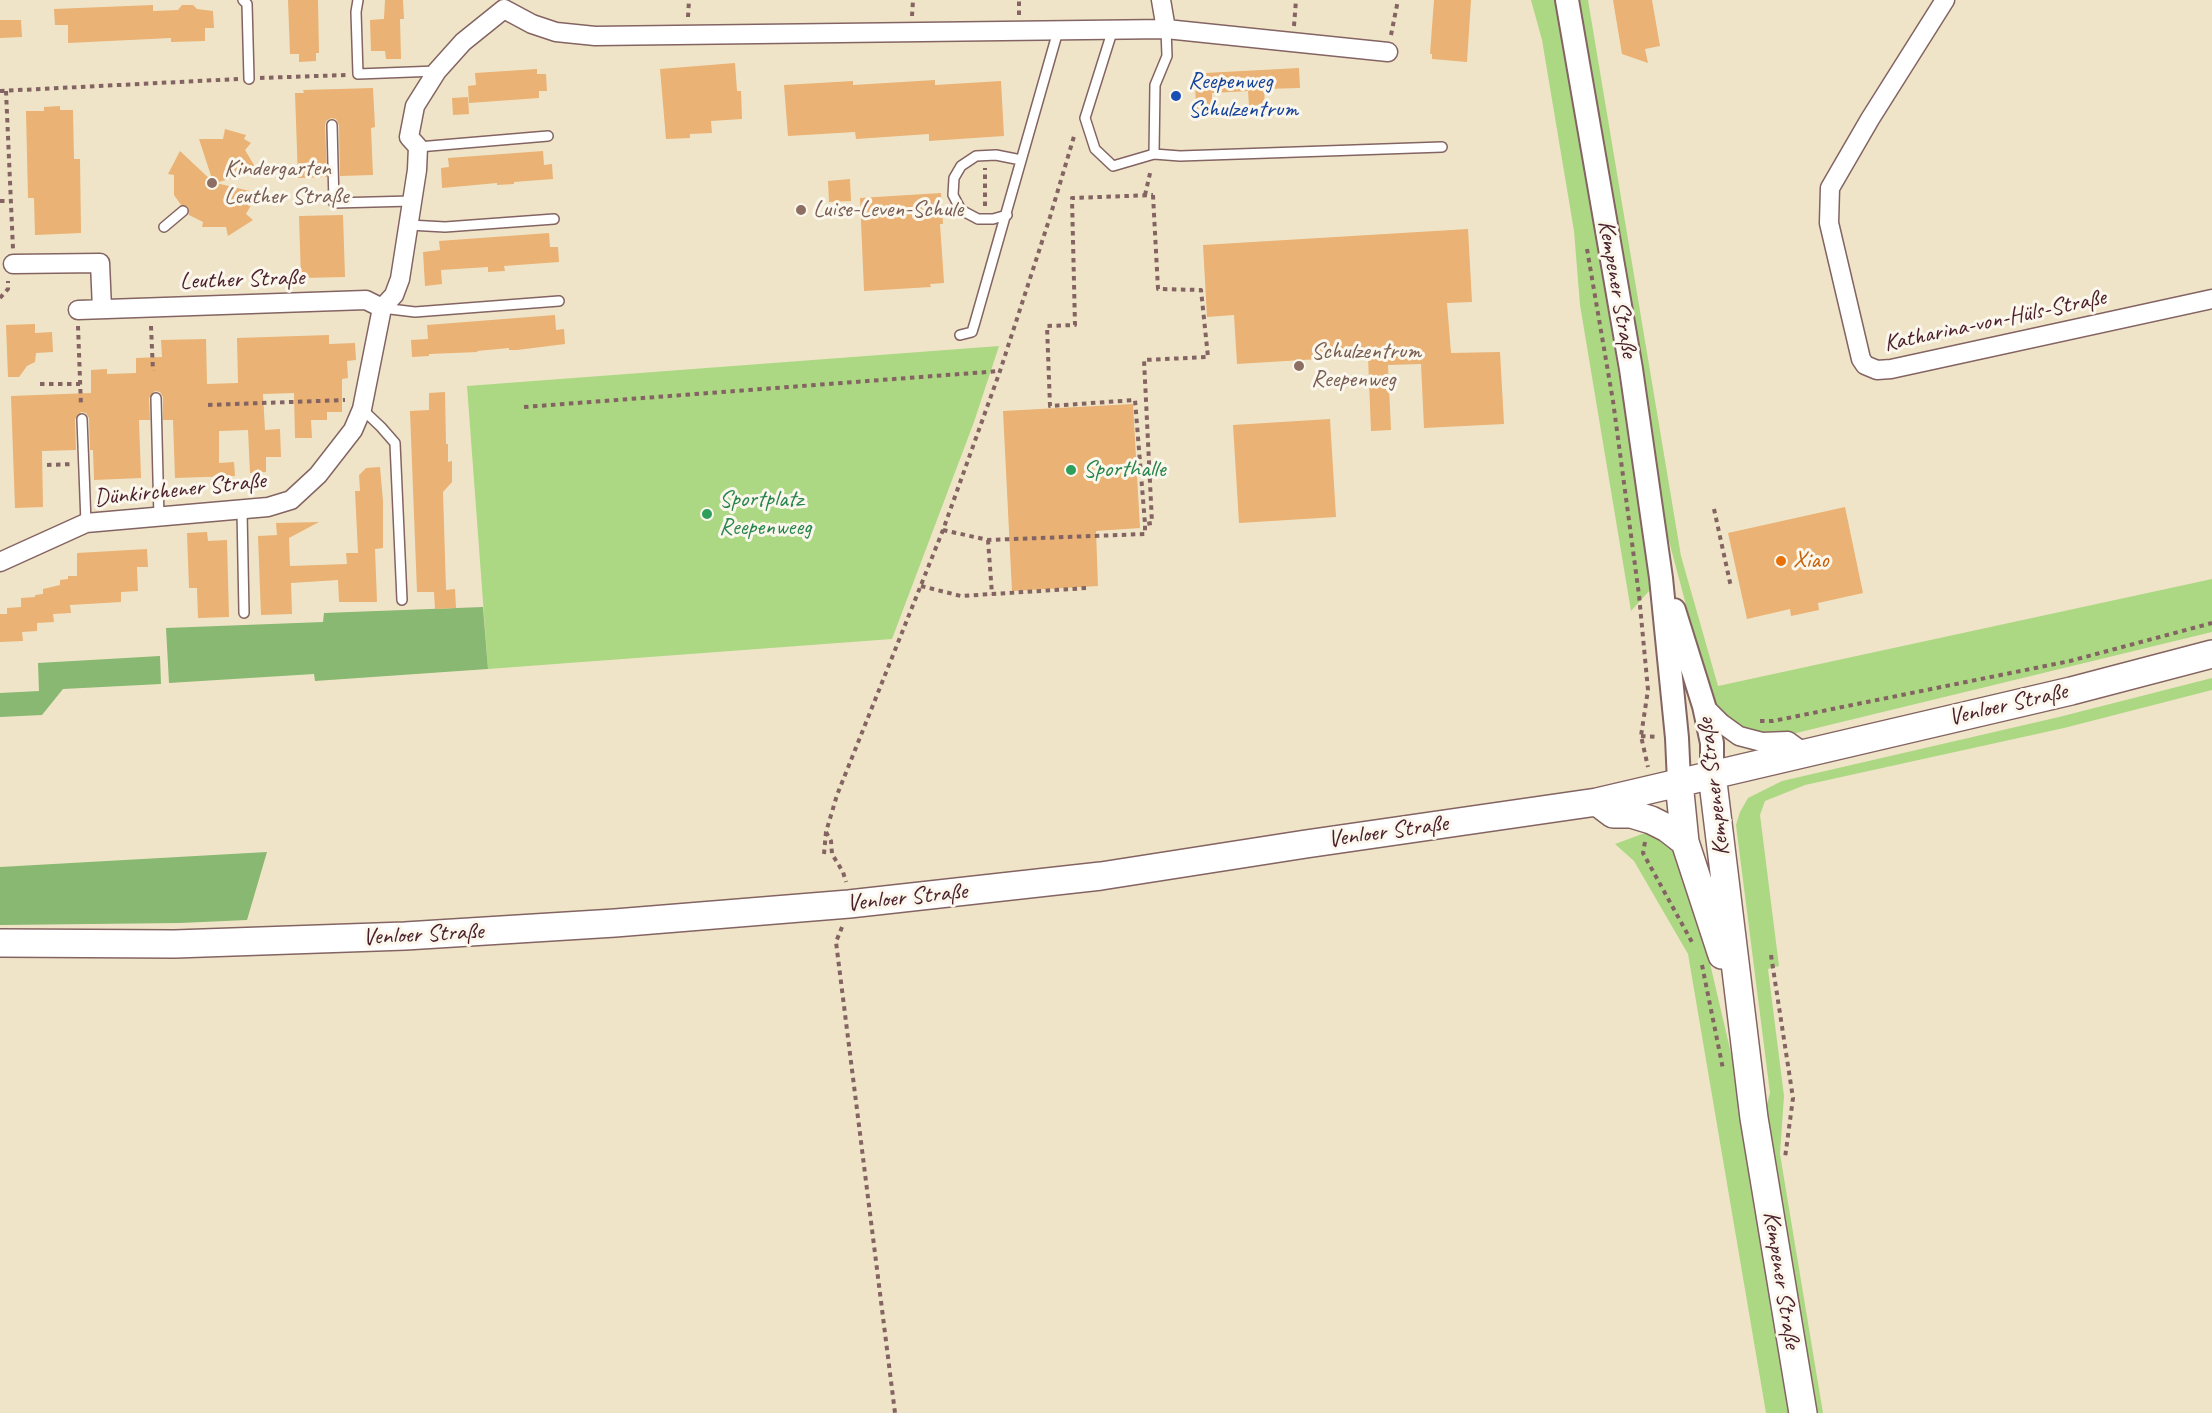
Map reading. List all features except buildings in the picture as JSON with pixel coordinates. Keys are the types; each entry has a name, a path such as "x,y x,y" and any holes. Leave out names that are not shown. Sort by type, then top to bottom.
{"main road":[{"name":"Venloer Straße","path":"0,943 175,944 405,936 615,923 837,905 1101,876 1306,843 1597,802 1803,752 2072,691 2212,654"},
{"name":"Kempener Straße","path":"1712,774 1754,1118 1803,1413"},
{"name":"Kempener Straße","path":"1679,782 1685,842 1740,1003"},
{"path":"1597,802 1613,814 1630,814 1651,820 1667,828 1685,842"}],"street":[{"path":"1161,0 1166,29"},
{"name":"Kempener Straße","path":"1567,0 1631,369 1661,578 1677,738 1679,782"},
{"name":"Katharina-von-Hüls-Straße","path":"1945,0 1870,119 1830,188 1829,223 1861,359 1865,365 1877,370 1891,369 2212,299"},
{"path":"503,5 532,24 548,29 595,36 1166,29 1388,52"},
{"name":"Dünkirchener Straße","path":"0,562 86,523 268,507 291,500 318,475 353,430 363,404 382,308 394,295 400,279 418,147 409,137 410,122 415,106 437,71 463,42 503,5"},
{"path":"13,264 100,263 102,309"},
{"name":"Leuther Straße","path":"78,310 366,300 382,308"},
{"name":"Kempener Straße","path":"1661,578 1671,600 1704,706 1712,743 1712,774"},
{"path":"1704,706 1721,723 1739,736 1762,742 1788,741 1803,752"}],"lane":[{"path":"243,0 247,4 249,79"},
{"path":"358,0 356,12 358,74 437,71"},
{"path":"1113,29 1085,118 1095,149 1113,166 1154,154 1180,156 1442,147"},
{"path":"1154,154 1155,85 1167,56 1166,29"},
{"path":"960,335 972,332 1058,31"},
{"path":"333,125 334,203 412,201"},
{"path":"418,147 548,136"},
{"path":"1007,215 993,219 978,219 961,210 952,195 954,178 961,166 976,156 996,155 1021,160"},
{"path":"164,227 183,211"},
{"path":"409,225 445,227 554,219"},
{"path":"382,308 415,312 559,302"},
{"path":"156,398 159,518"},
{"path":"363,404 394,443 402,600"},
{"path":"82,419 86,523"},
{"path":"242,511 244,613"}],"path":[{"path":"1293,42 1296,0"},
{"path":"1388,52 1398,0"},
{"path":"0,91 358,74"},
{"path":"6,91 13,264"},
{"path":"824,854 826,832 834,805 943,530 1000,371 1077,126"},
{"path":"1145,195 1154,154"},
{"path":"985,155 985,219"},
{"path":"943,530 988,540 1145,534 1144,524 1135,400 1050,406 1047,326 1075,325 1072,198 1153,195 1158,289 1201,290 1208,357 1144,360 1152,523 1144,524"},
{"path":"0,201 10,201"},
{"path":"150,307 153,371"},
{"path":"78,310 82,419"},
{"path":"524,407 1000,371"},
{"path":"40,384 80,384"},
{"path":"208,405 363,404"},
{"path":"47,465 85,463"},
{"path":"1714,509 1731,587"},
{"path":"988,540 992,594"},
{"path":"921,586 961,596 1087,588"},
{"path":"1739,736 1745,725 1751,721 1773,721 2070,661 2212,623"},
{"path":"836,942 895,1413"},
{"path":"1771,955 1793,1098 1785,1154 1787,1166"}],"green space":[{"path":"1531,0 1557,0 1636,480 1650,590 1631,611 1580,305 1574,231 1542,40"},
{"path":"1576,0 1588,0 1681,556 1718,686 2212,579 2212,632 1788,735 1765,736 1747,730 1721,713 1709,691 1662,515"},
{"name":"Sportplatz Reepenweeg","path":"999,346 974,422 892,639 488,669 467,386"},
{"path":"483,607 488,669 315,681 314,674 169,683 166,628 323,622 324,613"},
{"path":"160,656 161,684 63,689 42,715 0,717 0,693 39,691 38,663"},
{"path":"2212,678 2212,690 2064,728 1805,785 1765,801 1760,815 1779,966 1768,969 1784,1096 1780,1154 1823,1413 1811,1413 1763,1120 1770,1093 1736,825 1740,812 1748,798 1782,781 2059,717"},
{"path":"1653,830 1670,843 1686,869 1709,959 1733,1062 1795,1413 1766,1413 1688,954 1634,861 1615,844"},
{"path":"267,852 247,920 0,925 0,867"}],"place":[{"name":"Reepenweg Schulzentrum","path":"1176,96"},
{"name":"Kindergarten Leuther Straße","path":"212,183"},
{"name":"Luise-Leven-Schule","path":"801,210"},
{"name":"Schulzentrum Reepenweg","path":"1299,366"},
{"name":"Sporthalle","path":"1071,470"},
{"name":"Sportplatz Reepenweeg","path":"707,514"},
{"name":"Xiao","path":"1781,561"}]}
